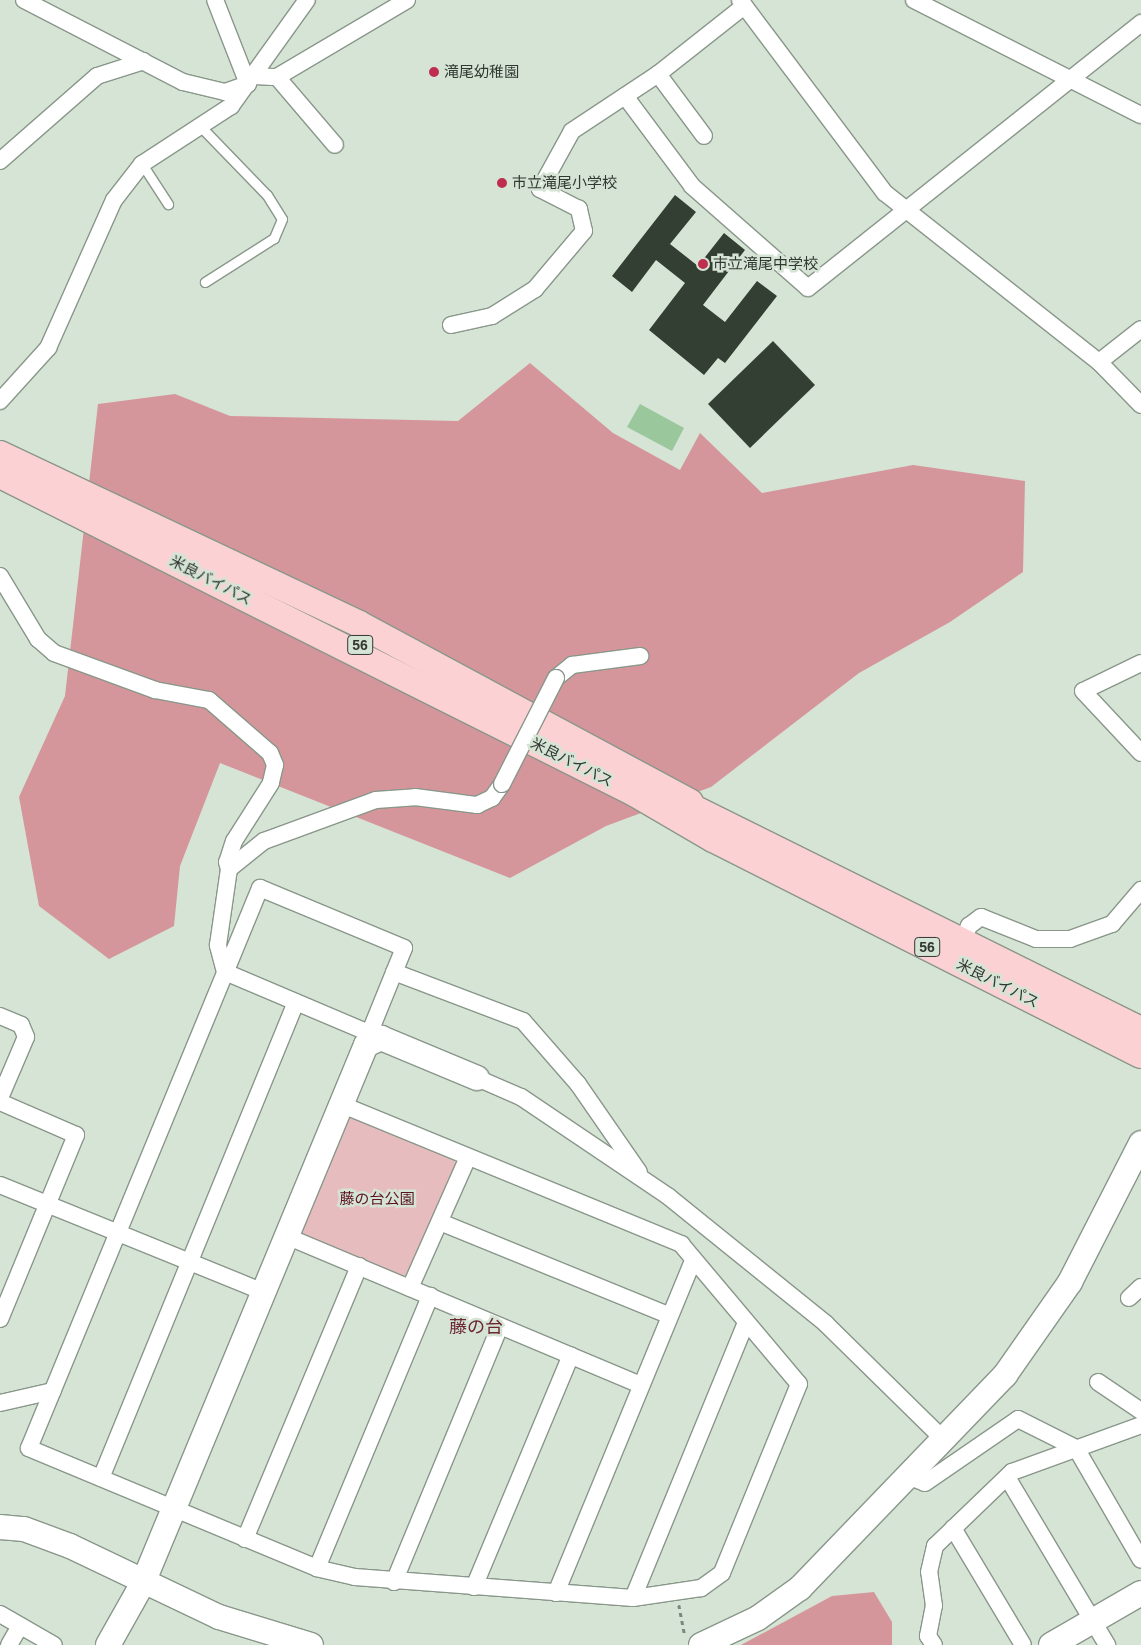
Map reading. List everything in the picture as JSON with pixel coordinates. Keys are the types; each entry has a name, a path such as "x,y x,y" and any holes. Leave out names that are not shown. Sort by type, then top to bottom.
{"main road":[{"path":"0,454 358,624 717,829"},
{"name":"米良バイパス","path":"0,465 546,738 717,829 959,952 1141,1056"},
{"name":"米良バイパス","path":"0,475 559,755 717,829"},
{"path":"0,488 717,829"},
{"name":"米良バイパス","path":"959,952 1141,1030"}],"street":[{"path":"24,0 205,90 225,92 252,80 277,77 407,0"},
{"path":"215,0 252,80"},
{"path":"0,401 48,348 114,200 142,164 179,137 202,128 230,106 252,80 307,0"},
{"path":"914,0 1141,115"},
{"path":"451,325 486,318 512,305 535,289 573,247 584,230 579,209 540,189 572,131 658,74 742,3 874,178 905,211 1099,362 1141,405"},
{"path":"625,96 692,186 808,288 1141,23"},
{"path":"0,161 96,76 144,61"},
{"path":"658,74 704,136"},
{"path":"277,77 335,145"},
{"path":"1099,362 1141,329"},
{"path":"0,576 38,639 54,653 155,690 209,700 270,753 275,765 271,783 234,841 227,862 229,870 218,945 225,972"},
{"path":"229,870 264,841 376,800 415,797 477,804 492,798 502,784 556,678 572,665 640,656"},
{"path":"1141,663 1083,691 1141,753"},
{"path":"108,1645 144,1583 174,1510 263,1292 394,972 404,948 260,888 29,1448 174,1510 317,1568 394,1582 633,1598 701,1588 722,1573 799,1384 681,1244 340,1104"},
{"path":"959,952 981,917 1036,939 1070,939 1112,924 1141,890"},
{"path":"225,972 296,1002 365,1043"},
{"path":"394,972 523,1021 578,1084 644,1180"},
{"path":"101,1478 296,1002"},
{"path":"0,1016 21,1025 26,1037 0,1098"},
{"path":"365,1043 381,1038 521,1097 644,1180 818,1317 942,1439"},
{"path":"0,1102 76,1135 0,1319"},
{"path":"701,1645 758,1618 800,1588 1005,1374 1045,1323 1141,1143"},
{"path":"410,1288 468,1157"},
{"path":"0,1185 263,1292"},
{"path":"440,1222 670,1316"},
{"path":"286,1236 642,1384"},
{"path":"556,1593 694,1259"},
{"path":"245,1539 359,1266"},
{"path":"1129,1298 1141,1287"},
{"path":"317,1568 430,1296"},
{"path":"633,1598 746,1322"},
{"path":"394,1582 500,1326"},
{"path":"474,1588 571,1355"},
{"path":"1098,1382 1141,1411"},
{"path":"0,1403 53,1391"},
{"path":"908,1476 925,1484 1014,1419 1076,1448 1141,1560"},
{"path":"934,1645 928,1636 934,1606 929,1572 935,1546 1007,1476 1076,1448 1141,1425"},
{"path":"1007,1476 1107,1645"},
{"path":"0,1527 24,1529 70,1546 144,1583 252,1630 311,1645"},
{"path":"953,1528 1023,1645"},
{"path":"1051,1645 1141,1593"},
{"path":"0,1614 54,1645"},
{"path":"9,1645 20,1626"}],"lane":[{"path":"202,128 267,195 282,219 274,238 205,282"},
{"path":"142,164 168,204"}],"path":[{"path":"676,1591 687,1645"}],"green space":[{"name":"藤の台公園","path":"352,1115 453,1157 457,1167 408,1280 303,1236 300,1227 344,1118"}],"shaded area":[{"path":"530,363 613,433 680,470 700,433 762,493 913,465 1025,481 1023,572 950,622 859,673 711,787 606,826 510,878 220,763 180,866 174,926 109,959 39,906 19,797 65,696 98,404 175,394 230,416 458,421"},
{"path":"640,404 684,428 672,451 627,427"},
{"path":"874,1592 892,1622 892,1645 741,1645 832,1596"}],"building":[{"path":"675,195 696,212 670,244 698,266 724,233 745,250 703,305 725,322 757,281 777,296 725,363 718,358 704,375 649,330 685,283 656,260 632,292 612,276"},
{"path":"773,341 815,385 750,448 708,404"}],"place":[{"name":"滝尾幼稚園","path":"434,72"},
{"name":"市立滝尾小学校","path":"502,183"},
{"name":"市立滝尾中学校","path":"703,264"}],"district":[{"name":"藤の台","path":"476,1327"}]}
